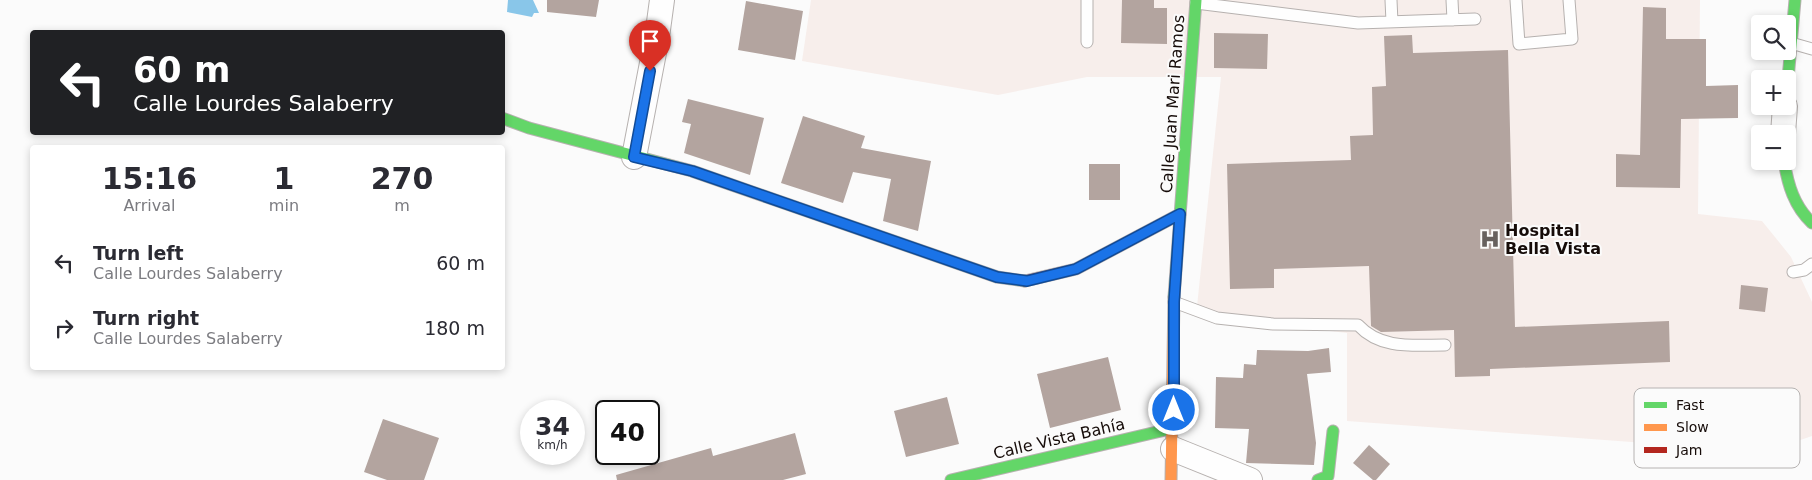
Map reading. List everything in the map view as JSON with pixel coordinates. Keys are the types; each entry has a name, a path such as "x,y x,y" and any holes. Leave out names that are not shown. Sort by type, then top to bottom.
{"street":[{"path":"634,157 657,37 662,0"},
{"path":"1794,15 1795,0"},
{"name":"Calle Juan Mari Ramos","path":"1171,480 1174,438 1174,302 1196,1"},
{"path":"505,119 529,128 692,171 957,265 997,277 1027,281 1076,269 1180,214"},
{"path":"1785,170 1787,184 1795,202 1812,223"},
{"path":"1318,480 1328,476 1333,431"},
{"path":"1174,438 1250,480"},
{"name":"Calle Vista Bahía","path":"951,480 1174,438"}],"lane":[{"path":"1087,0 1087,42"},
{"path":"1391,0 1392,22"},
{"path":"1452,0 1453,20"},
{"path":"1516,0 1519,44 1572,39 1569,0"},
{"path":"1196,1 1358,23 1475,19"},
{"path":"1796,44 1812,49"},
{"path":"1793,272 1804,270 1812,264"},
{"path":"1174,302 1216,318 1273,324 1358,325 1366,334 1387,344 1445,346"}],"shaded area":[{"name":"Hospital Bella Vista","path":"811,0 1700,0 1698,214 1762,221 1791,257 1812,302 1812,436 1800,440 1800,388 1634,388 1634,442 1347,421 1347,333 1196,316 1221,77 1087,77 998,95 802,61"}],"water":[{"path":"508,0 533,0 539,13 534,13 532,17 507,12"}],"building":[{"path":"547,0 599,0 596,17 547,12"},
{"path":"1122,0 1154,0 1154,8 1167,8 1167,44 1121,43"},
{"path":"746,1 803,11 795,60 738,50"},
{"path":"1643,7 1666,8 1666,39 1706,39 1706,86 1738,85 1738,118 1681,119 1680,188 1616,187 1616,154 1640,155"},
{"path":"1214,33 1268,34 1267,69 1214,68"},
{"path":"1412,35 1413,53 1508,50 1515,327 1669,321 1670,362 1490,369 1490,376 1455,377 1454,330 1381,332 1371,326 1369,266 1274,269 1274,288 1230,289 1227,164 1351,160 1350,136 1373,135 1372,87 1386,86 1384,36"},
{"path":"688,99 764,118 750,175 684,153 691,124 682,122"},
{"path":"803,116 865,136 861,148 931,161 918,231 883,221 891,179 853,172 843,203 781,183"},
{"path":"1089,164 1120,164 1120,200 1089,200"},
{"path":"1741,285 1768,288 1765,312 1739,309"},
{"path":"1329,348 1331,372 1307,374 1316,443 1314,465 1246,463 1249,429 1215,428 1216,377 1243,378 1244,364 1256,365 1257,350 1308,351"},
{"path":"1108,357 1121,410 1050,428 1037,374"},
{"path":"947,397 959,444 906,457 894,411"},
{"path":"383,419 439,438 424,480 387,480 364,472"},
{"path":"795,433 806,474 783,480 617,480 616,475 651,465 660,465 660,462 711,448 713,456"},
{"path":"1369,445 1390,464 1376,480 1373,480 1353,463"}],"traffic: fast":[{"path":"1174,297 1196,0"},
{"path":"1789,70 1795,0"},
{"path":"505,119 529,128 692,171 997,277 1025,281"},
{"path":"1786,170 1796,202 1812,223"},
{"path":"951,480 1174,428"},
{"path":"1318,480 1328,476 1333,431"}],"traffic: slow":[{"path":"1171,480 1174,297"}],"traffic: jam":[{"path":"1025,281 1076,269 1180,214"}],"place":[{"name":"Hospital Bella Vista","path":"1490,239"}],"route":[{"path":"650,71 634,157 692,171 957,265 997,277 1027,281 1076,269 1180,214 1174,302 1174,410"}]}
